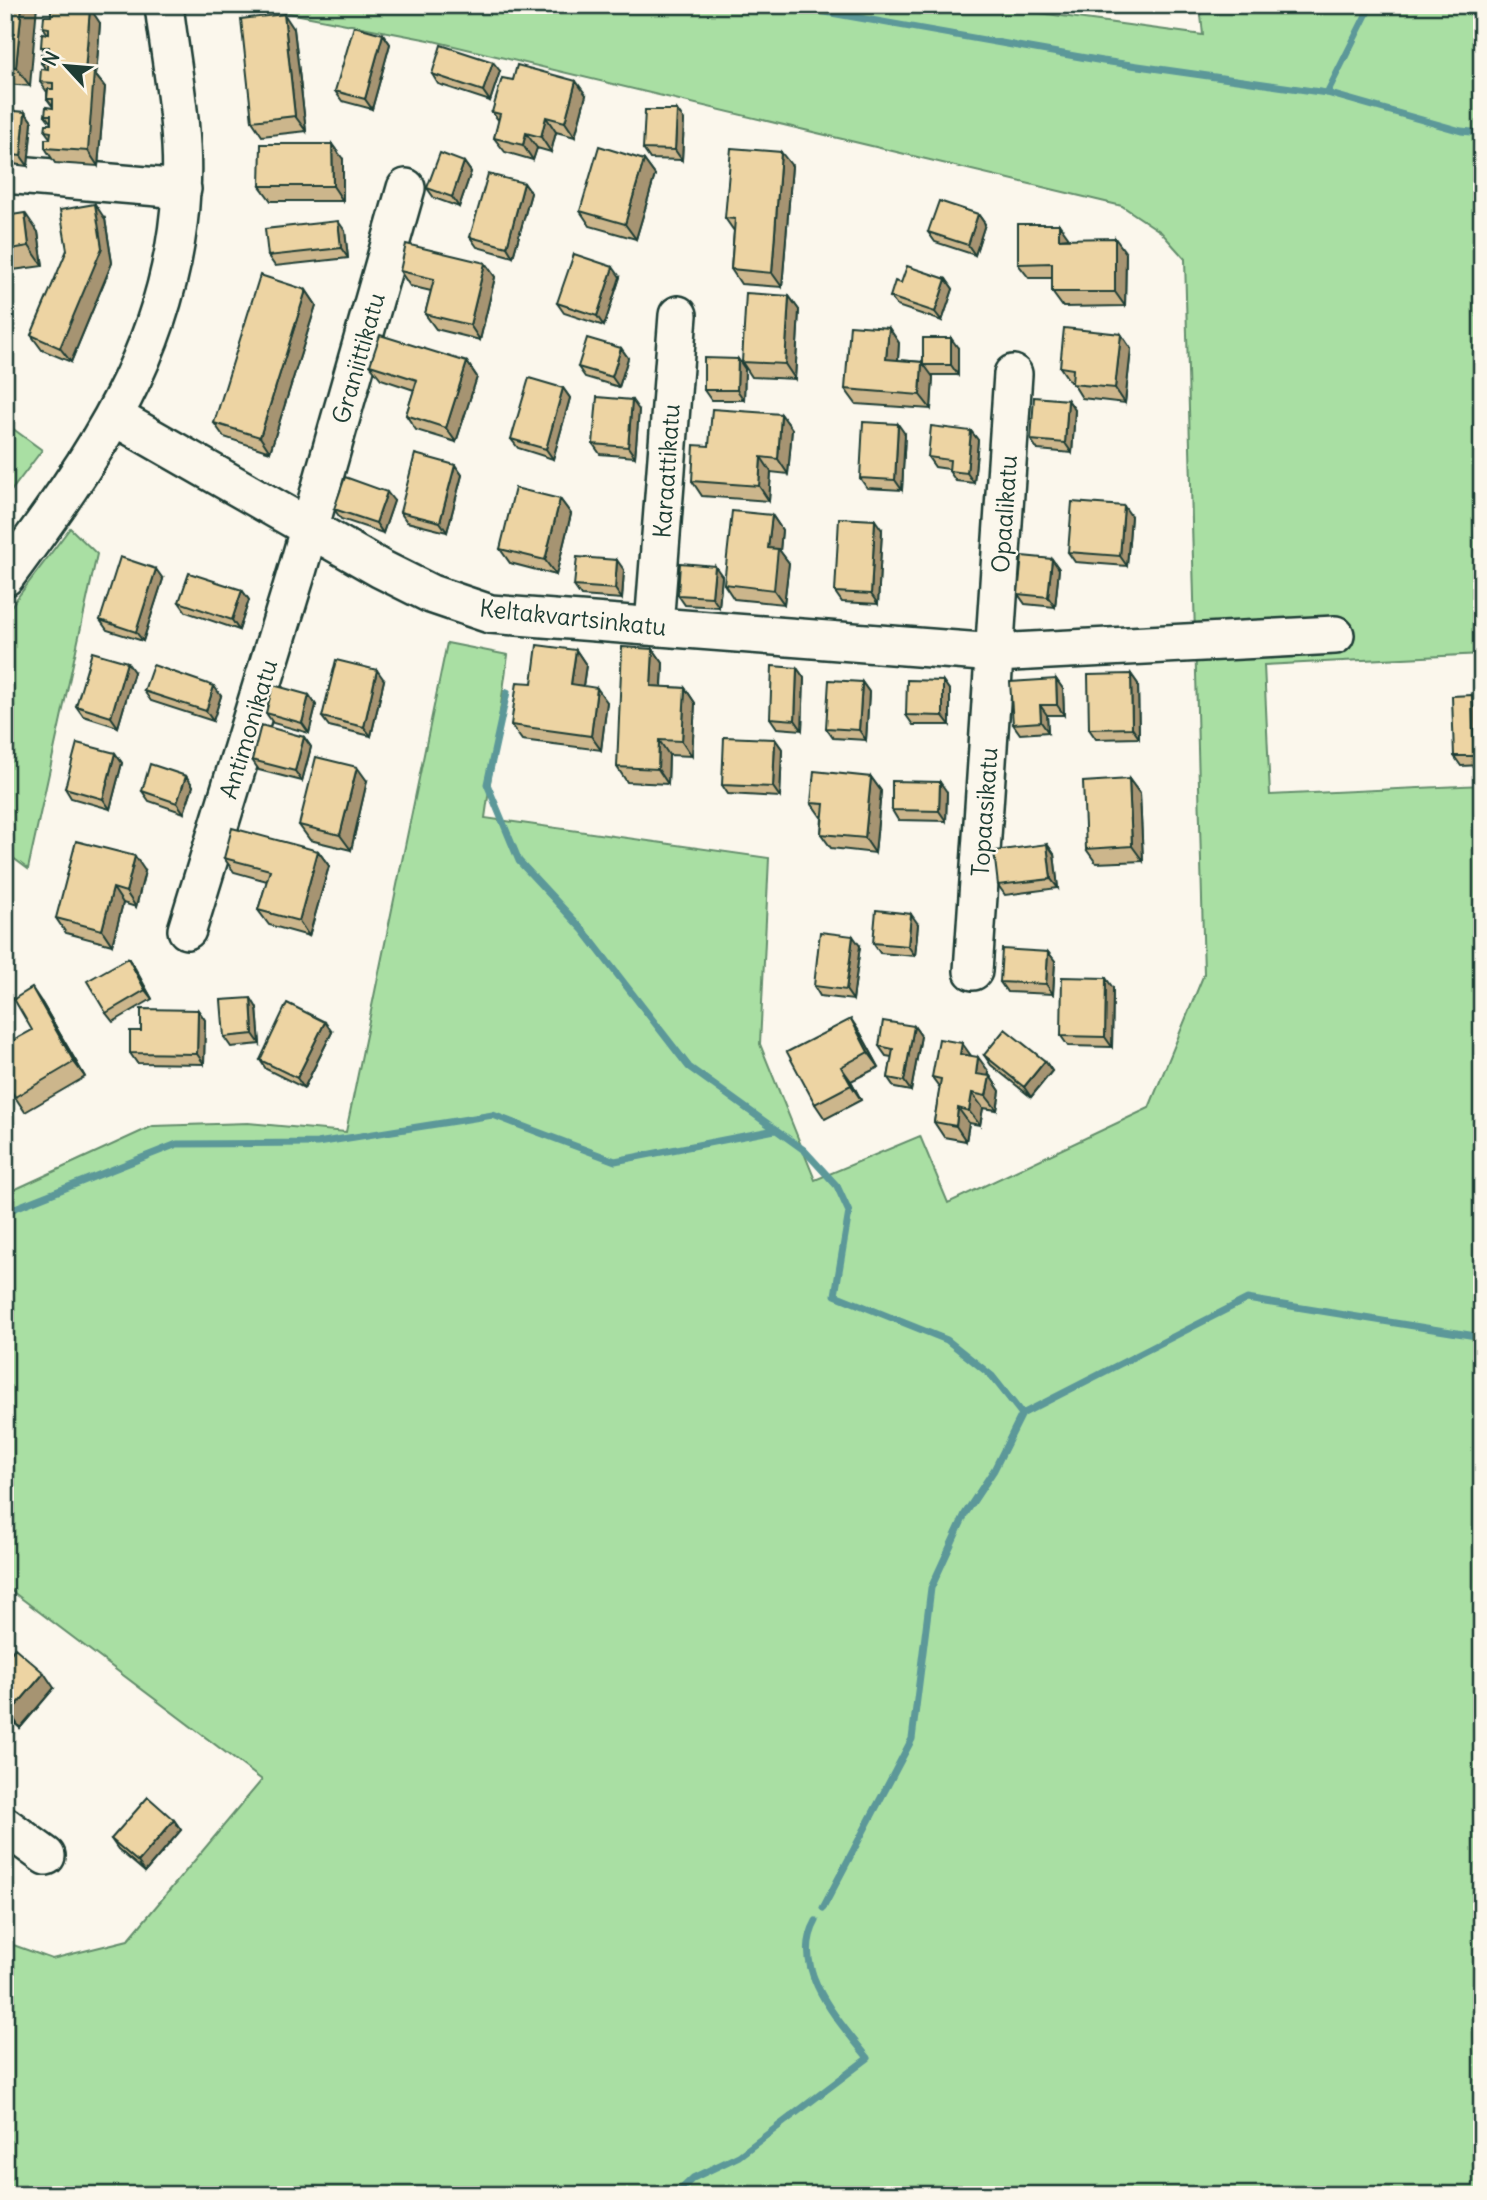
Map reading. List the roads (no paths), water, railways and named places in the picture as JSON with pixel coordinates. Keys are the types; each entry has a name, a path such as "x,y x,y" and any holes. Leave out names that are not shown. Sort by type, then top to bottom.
{"street":[{"path":"5,577 71,488 115,417 137,375 163,305 175,250 182,189 164,5"},
{"path":"5,174 182,189"},
{"name":"Graniittikatu","path":"309,528 406,188"},
{"name":"Karaattikatu","path":"654,626 678,316"},
{"name":"Opaalikatu","path":"995,653 1013,374"},
{"name":"Keltakvartsinkatu","path":"115,417 431,594 490,614 995,653 1335,635"},
{"name":"Antimonikatu","path":"187,930 309,528"},
{"name":"Topaasikatu","path":"973,971 995,653"},
{"path":"5,1826 46,1856"}],"waterway":[{"path":"786,5 1103,61 1327,93 1461,131 1482,133"},
{"path":"1327,93 1371,5"},
{"path":"507,692 487,784 519,861 583,930 689,1067 804,1150 837,1186 849,1212 835,1295 947,1340 992,1376 1022,1414"},
{"path":"5,1212 177,1144 317,1143 493,1115 615,1161 775,1130"},
{"path":"823,1908 912,1739 931,1588 965,1514 994,1470 1022,1414 1247,1299 1482,1337"},
{"path":"675,2195 693,2178 739,2156 868,2058 832,2011 813,1976 809,1939 816,1921"}]}
